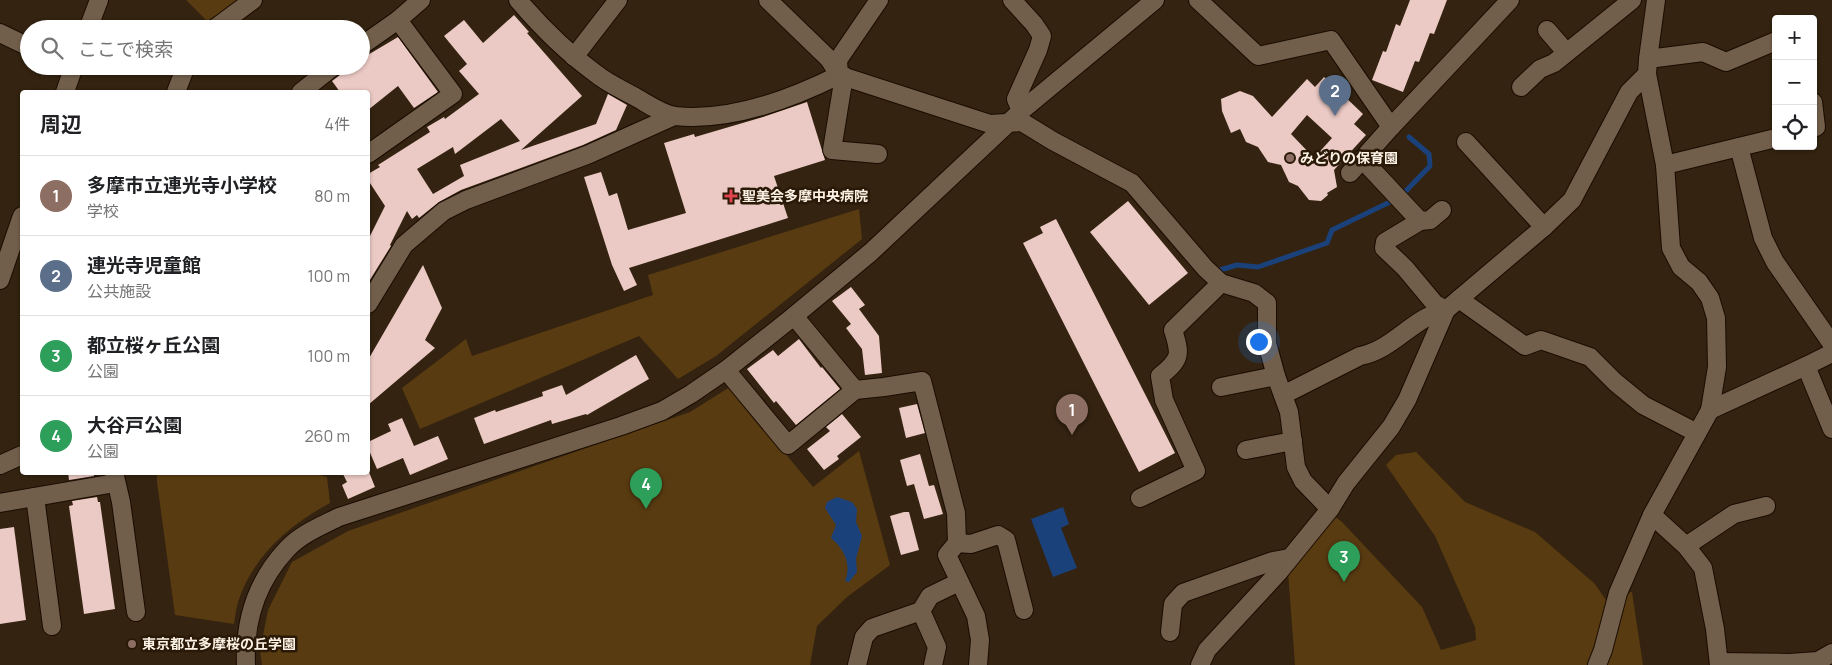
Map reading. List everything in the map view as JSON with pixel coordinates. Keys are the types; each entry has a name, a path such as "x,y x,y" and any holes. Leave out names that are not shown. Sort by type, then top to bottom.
{"street":[{"path":"91,20 98,0"},
{"path":"226,20 253,0"},
{"path":"370,40 398,20 421,0"},
{"path":"518,0 546,32 596,74 650,105 674,116"},
{"path":"574,57 618,0"},
{"path":"768,0 829,60 841,76 990,124 1016,117"},
{"path":"878,154 832,150 841,76 838,60 879,0"},
{"path":"1012,0 1034,24 1042,36 1038,50 1016,99 1016,117"},
{"path":"246,665 245,644 252,607 268,575 288,548 313,530 339,517 621,426 662,411 691,394 726,370 871,252 976,152 1156,0"},
{"path":"1198,0 1258,56 1331,40 1390,127"},
{"path":"1350,173 1390,127 1510,0"},
{"path":"1521,87 1540,69 1554,63 1632,0"},
{"path":"1597,665 1603,650 1618,593 1652,515 1710,410 1717,367 1716,318 1710,298 1699,282 1682,267 1671,248 1665,164 1647,66 1656,0"},
{"path":"370,153 452,94 398,20"},
{"path":"1547,30 1566,52"},
{"path":"0,33 20,43"},
{"path":"1200,665 1207,650 1278,573 1330,509 1346,483 1391,428 1407,400 1446,310 1544,227 1572,200 1629,92 1647,66 1703,52 1726,62 1772,43"},
{"path":"66,90 71,75"},
{"path":"177,90 183,75"},
{"path":"304,90 323,75"},
{"path":"370,294 404,245 444,212 466,200 587,155 674,116 718,115 759,108 841,76"},
{"path":"1016,117 1053,141 1132,183 1205,268 1221,283 1254,293 1267,303 1267,343 1288,412 1296,467 1303,481 1330,509"},
{"path":"1665,164 1772,139"},
{"path":"1466,142 1544,227"},
{"path":"1739,147 1763,238 1775,262 1832,344"},
{"path":"1362,160 1420,220"},
{"path":"1442,210 1430,220 1420,220 1385,242 1384,248 1405,268 1436,304 1446,310"},
{"path":"0,280 20,222"},
{"path":"1140,498 1196,471 1164,400 1160,376 1174,365 1179,349 1173,330 1221,283"},
{"path":"1459,299 1525,346 1541,340 1590,358 1643,405 1697,433"},
{"path":"1282,395 1360,356 1373,354 1432,313 1446,310"},
{"path":"794,316 855,390"},
{"path":"1710,410 1832,353"},
{"path":"1806,366 1832,428"},
{"path":"726,370 788,445 855,390 922,381 956,513 957,543 947,555 976,616 980,640 978,665"},
{"path":"1221,387 1276,376"},
{"path":"1246,450 1293,441"},
{"path":"0,465 20,456"},
{"path":"0,503 35,497 114,478 120,502 136,612"},
{"path":"35,497 52,626"},
{"path":"1686,546 1734,514 1766,506"},
{"path":"1652,515 1686,546 1703,568 1715,629 1719,664 1818,661 1832,652"},
{"path":"957,543 971,544 998,535 1006,540 1024,610"},
{"path":"1170,632 1173,604 1183,594 1273,561 1289,558"},
{"path":"857,665 864,637 872,628 921,611 930,596 960,582"},
{"path":"921,611 937,647 933,665"}],"shaded area":[{"path":"186,0 240,0 209,20 206,20"},
{"path":"859,209 862,239 716,356 678,379 639,336 420,429 402,388 466,339 472,356 653,295 648,275"},
{"path":"730,387 813,487 859,451 890,565 847,597 817,626 810,665 262,665 260,651 268,610 292,562 348,531 690,412"},
{"path":"1416,452 1465,502 1535,532 1595,584 1606,600 1632,592 1643,665 1295,665 1288,572 1334,516 1342,522 1422,607 1441,650 1476,640 1475,627 1435,536 1386,465 1396,455"},
{"path":"157,475 320,475 327,477 330,503 300,521 263,556 245,585 238,602 234,624 175,615"}],"water":[{"path":"837,497 852,502 857,509 856,522 862,536 856,559 857,572 849,582 845,581 848,569 846,557 831,538 836,525 825,508 827,502"},
{"path":"1063,507 1069,524 1061,528 1077,568 1053,577 1031,519"}],"building":[{"path":"1410,0 1447,0 1434,34 1430,33 1419,62 1415,61 1403,92 1372,80 1383,51 1386,52 1396,24 1400,26"},
{"path":"514,15 529,32 527,33 582,96 521,150 596,124 608,94 627,105 616,130 583,145 461,190 439,202 419,218 417,215 412,219 407,211 391,246 370,280 370,236 385,206 370,183 370,173 380,167 378,165 430,132 427,127 444,117 445,119 479,94 459,71 467,64 444,36 464,20 483,43","holes":["501,119 520,141 460,165 464,176 433,194 417,169 453,147 455,154"]},
{"path":"398,37 438,92 414,108 398,86 370,108 370,90 339,90 332,81 340,75 370,75 370,54"},
{"path":"1324,77 1330,82 1334,77 1346,89 1342,94 1363,114 1354,124 1366,135 1334,170 1337,187 1327,193 1328,195 1321,201 1309,200 1298,186 1289,182 1281,165 1268,162 1258,147 1246,142 1240,129 1231,133 1222,111 1221,99 1240,91 1253,96 1272,117 1307,79 1315,87","holes":["1307,115 1332,138 1314,158 1291,134"]},
{"name":"聖美会多摩中央病院","path":"807,102 825,160 774,176 788,218 629,268 637,285 624,291 612,265 584,177 601,172 609,196 617,193 628,230 686,213 664,143 694,134 695,137"},
{"path":"1128,201 1188,273 1149,305 1090,232"},
{"path":"1056,219 1175,453 1139,472 1023,243 1043,233 1040,227"},
{"path":"423,265 442,308 425,340 435,348 370,403 370,357"},
{"path":"851,287 865,305 859,309 879,336 882,373 865,375 862,349 846,328 851,324 832,301"},
{"path":"799,339 840,389 796,425 776,401 774,403 747,369 773,350 778,356"},
{"path":"636,355 649,379 587,415 552,424 551,420 484,444 474,418 543,396 542,392 562,385 566,395"},
{"path":"917,404 925,433 906,438 899,408"},
{"path":"842,414 861,437 837,456 839,459 824,470 807,449 830,431 826,427"},
{"path":"402,418 414,446 438,436 448,459 410,475 403,458 377,469 370,453 370,441 391,431 388,424"},
{"path":"920,454 929,486 934,485 943,514 924,519 914,484 907,486 900,460"},
{"path":"370,474 375,487 348,499 342,485 347,482 344,475"},
{"path":"68,475 94,476 69,480"},
{"path":"97,497 98,502 100,502 115,609 84,614 69,506 73,505 72,501"},
{"path":"909,512 919,550 901,555 890,516"},
{"path":"14,527 26,620 0,624 0,529"}],"waterway":[{"path":"1220,270 1237,265 1258,267 1327,243 1332,230 1403,194 1430,166 1429,154 1409,137"}],"place":[{"name":"連光寺児童館","path":"1335,116"},
{"name":"みどりの保育園","path":"1290,158"},
{"name":"聖美会多摩中央病院","path":"731,196"},
{"name":"多摩市立連光寺小学校","path":"1072,435"},
{"name":"大谷戸公園","path":"646,509"},
{"name":"都立桜ヶ丘公園","path":"1344,582"},
{"name":"東京都立多摩桜の丘学園","path":"132,644"}]}
